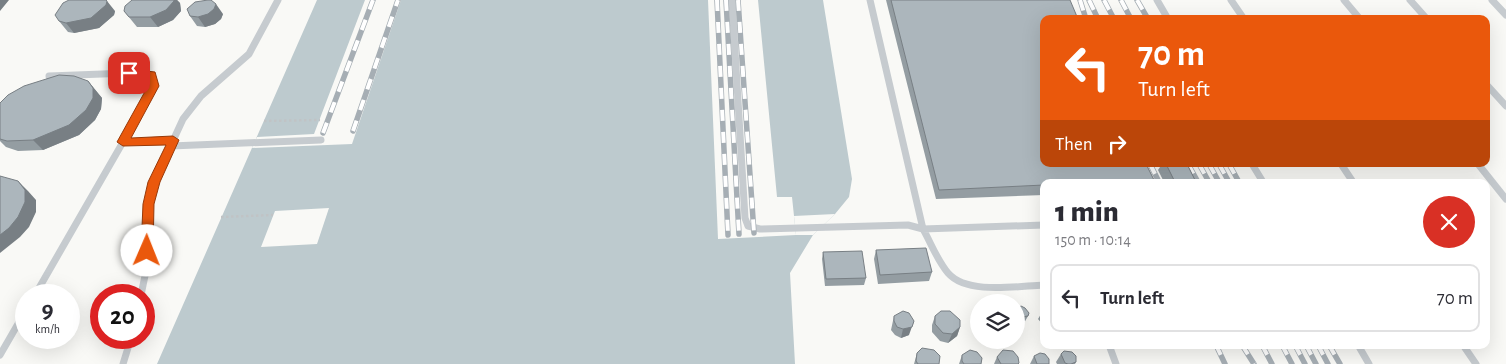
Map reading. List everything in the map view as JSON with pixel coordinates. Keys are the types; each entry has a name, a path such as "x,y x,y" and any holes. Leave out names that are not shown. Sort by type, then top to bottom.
{"lane":[{"path":"143,284 147,266 148,204 154,182 183,119 200,96 248,54 278,0"},
{"path":"732,0 745,218 748,226 760,229 908,225 923,229 1040,225"},
{"path":"870,0 923,229 948,272 962,283 978,286 1040,285"},
{"path":"1157,0 1166,15"},
{"path":"1231,0 1241,15"},
{"path":"1344,0 1357,15"},
{"path":"1410,0 1423,15"},
{"path":"1492,0 1506,15"},
{"path":"41,284 153,86 151,75 129,73 48,76"},
{"path":"1490,88 1506,106"},
{"path":"123,142 321,140"},
{"path":"1254,167 1261,179"},
{"path":"1343,167 1351,179"},
{"path":"1480,167 1506,198"},
{"path":"0,355 15,329"},
{"path":"123,364 128,349"},
{"path":"1110,349 1116,364"},
{"path":"1360,349 1368,364"},
{"path":"1466,349 1476,364"}],"path":[{"path":"264,121 320,120"},
{"path":"221,218 273,216"}],"shaded area":[{"path":"317,0 708,0 718,239 796,235 792,197 777,197 758,0 823,0 852,179 849,197 835,214 813,235 790,273 795,364 157,364"}],"pier":[{"path":"365,0 401,0 352,144 252,148 257,137 314,134"},
{"path":"329,208 317,244 261,247 275,211"},
{"path":"835,214 813,235 796,235 794,216"}],"building":[{"path":"69,0 107,1 106,5 91,18 66,23 59,21 55,15 63,3"},
{"path":"132,0 174,1 166,10 150,17 129,17 124,11 125,6"},
{"path":"211,0 216,4 214,9 208,14 198,17 190,16 187,9 195,2"},
{"path":"891,0 1070,0 1076,15 1040,15 1040,167 1148,167 1154,179 1040,179 1040,185 939,190"},
{"path":"59,75 74,76 88,81 93,88 93,98 86,110 69,125 33,140 7,141 0,139 0,103 8,95 24,86"},
{"path":"1168,167 1188,167 1194,179 1174,179"},
{"path":"0,176 18,181 25,190 25,202 18,217 0,235"},
{"path":"926,248 932,272 880,275 876,250"},
{"path":"862,251 866,278 826,279 823,252"},
{"path":"1025,308 1029,313 1028,316 1025,316"},
{"path":"903,311 909,313 914,321 912,327 903,329 897,327 894,316"},
{"path":"941,311 950,311 960,320 960,327 952,334 943,333 935,324 935,316"},
{"path":"922,348 934,350 940,356 939,364 918,364 916,361 917,353"},
{"path":"970,350 977,352 982,358 981,364 964,364 962,355"},
{"path":"1003,350 1013,351 1018,357 1019,363 1001,364 997,357"},
{"path":"1064,351 1072,352 1076,356 1076,362 1071,364 1065,363 1061,354"},
{"path":"1040,353 1045,354 1049,359 1049,364 1037,364 1034,356"}],"railway":[{"path":"323,133 373,0"},
{"path":"353,131 398,0"},
{"path":"717,0 728,235"},
{"path":"726,0 739,234"},
{"path":"738,0 754,233"},
{"path":"1080,0 1085,15"},
{"path":"1089,0 1096,15"},
{"path":"1104,0 1112,15"},
{"path":"1121,0 1129,15"},
{"path":"1137,0 1146,15"},
{"path":"1152,167 1158,179"},
{"path":"1190,167 1196,179"},
{"path":"1201,167 1207,179"},
{"path":"1211,167 1217,179"},
{"path":"1221,167 1227,179"},
{"path":"1231,167 1237,179"},
{"path":"1218,349 1225,364"},
{"path":"1245,349 1254,364"},
{"path":"1264,349 1272,364"},
{"path":"1284,349 1292,364"},
{"path":"1297,349 1305,364"},
{"path":"1308,349 1316,364"},
{"path":"1320,349 1328,364"},
{"path":"1331,349 1340,364"}],"route":[{"path":"129,73 151,75 153,86 123,142 173,140 154,182 148,204 147,251"}]}
